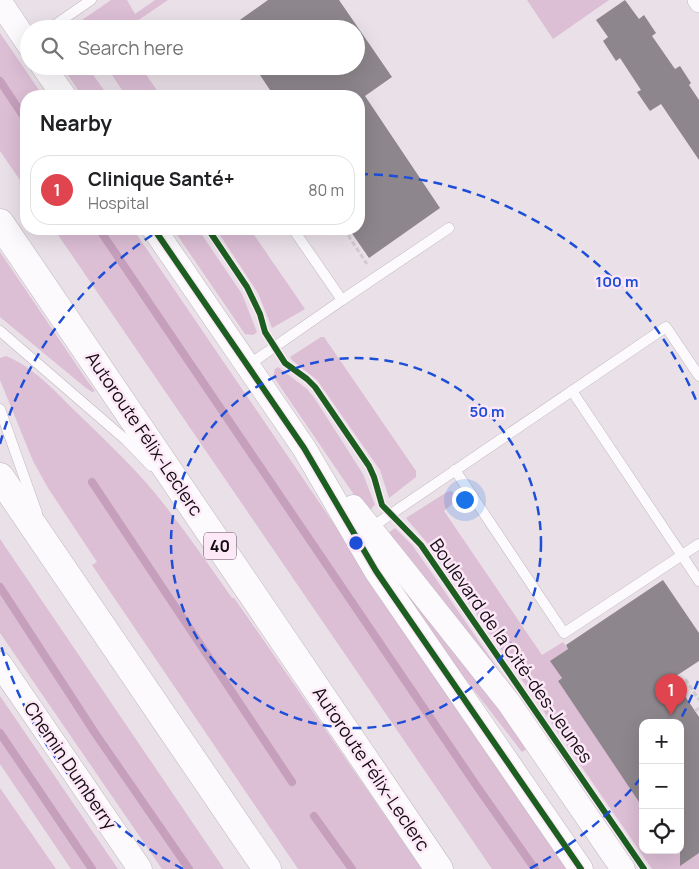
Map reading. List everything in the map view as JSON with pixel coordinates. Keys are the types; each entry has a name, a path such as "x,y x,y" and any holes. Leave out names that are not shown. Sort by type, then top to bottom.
{"highway":[{"name":"Autoroute Félix-Leclerc","path":"0,222 439,869"},
{"path":"0,477 267,869"}],"street":[{"path":"0,2 20,32"},
{"path":"49,75 60,90"},
{"name":"Boulevard de la Cité-des-Jeunes","path":"158,235 246,366 363,533 509,703 622,869"},
{"name":"Boulevard de la Cité-des-Jeunes","path":"363,533 376,570 581,869"},
{"name":"Chemin Dumberry","path":"0,664 140,869"}],"lane":[{"path":"62,20 91,0"},
{"path":"246,366 449,228"},
{"path":"297,235 342,300"},
{"path":"363,533 666,327 699,376"},
{"path":"0,331 126,440 200,517"},
{"path":"572,391 699,581"},
{"path":"0,409 51,552"},
{"path":"455,470 564,633 699,544"}],"path":[{"path":"348,235 367,264"},
{"path":"675,677 680,684 686,680 699,700"},
{"path":"695,711 699,708"}],"shaded area":[{"path":"111,0 127,0 135,14 155,0 168,0 138,20 82,20"},
{"path":"527,0 609,0 553,39"},
{"path":"0,33 20,62 20,75 29,75 39,90 20,90 20,180 0,151"},
{"path":"68,75 93,75 104,90 78,90"},
{"path":"112,75 146,75 157,90 122,90"},
{"path":"58,235 137,235 569,869 492,869"},
{"path":"177,235 202,235 242,294 257,332 253,335 245,334"},
{"path":"220,235 254,235 305,309 272,328 258,293"},
{"path":"0,252 95,391 92,392 86,388 0,317"},
{"path":"321,337 324,337 416,471 416,477 389,498 380,470 317,380 290,357"},
{"path":"6,356 25,366 51,387 125,460 165,506 232,598 234,598 422,869 298,869 92,565 97,562 48,488 33,461 0,380 0,358"},
{"path":"278,367 307,389 315,399 363,474 375,505 370,510 363,508 273,376 275,369"},
{"path":"451,491 457,496 457,500 444,511 542,655 563,642 568,649 551,661 562,678 558,681 639,802 639,850 430,546 406,518"},
{"path":"395,528 412,545 628,858 388,533"},
{"path":"0,539 224,869 162,869 0,633"},
{"path":"386,565 471,668 528,748 522,752 453,663"},
{"path":"0,696 118,869 71,869 0,764"},
{"path":"0,788 56,869 0,869"},
{"path":"699,853 699,869 652,869 642,854 680,854 685,862"}],"building":[{"path":"268,0 339,0 353,20 240,20"},
{"path":"625,0 639,19 644,15 656,33 652,36 675,69 680,66 699,100 699,160 661,104 650,111 637,92 641,90 620,58 616,61 603,41 608,37 596,20"},
{"path":"365,38 392,77 365,96 365,90 270,90 260,75 365,75"},
{"path":"365,96 440,208 369,258 353,235 365,235"},
{"path":"663,580 699,633 699,661 673,678 699,717 699,853 680,866 680,854 684,854 684,719 639,719 639,802 558,681 562,678 550,661 568,649 566,645"}],"waterway":[{"path":"0,81 20,111"},
{"path":"103,235 535,869"},
{"path":"92,482 292,782"},
{"path":"0,587 95,733 189,869"},
{"path":"0,733 92,869"},
{"path":"314,816 352,869"}],"cycle path":[{"path":"158,235 304,448 376,571 581,869"},
{"path":"212,235 247,287 260,314 265,332 285,363 315,387 369,466 382,505 421,545 644,869"}],"place":[{"name":"Clinique Santé+","path":"671,715"}]}
